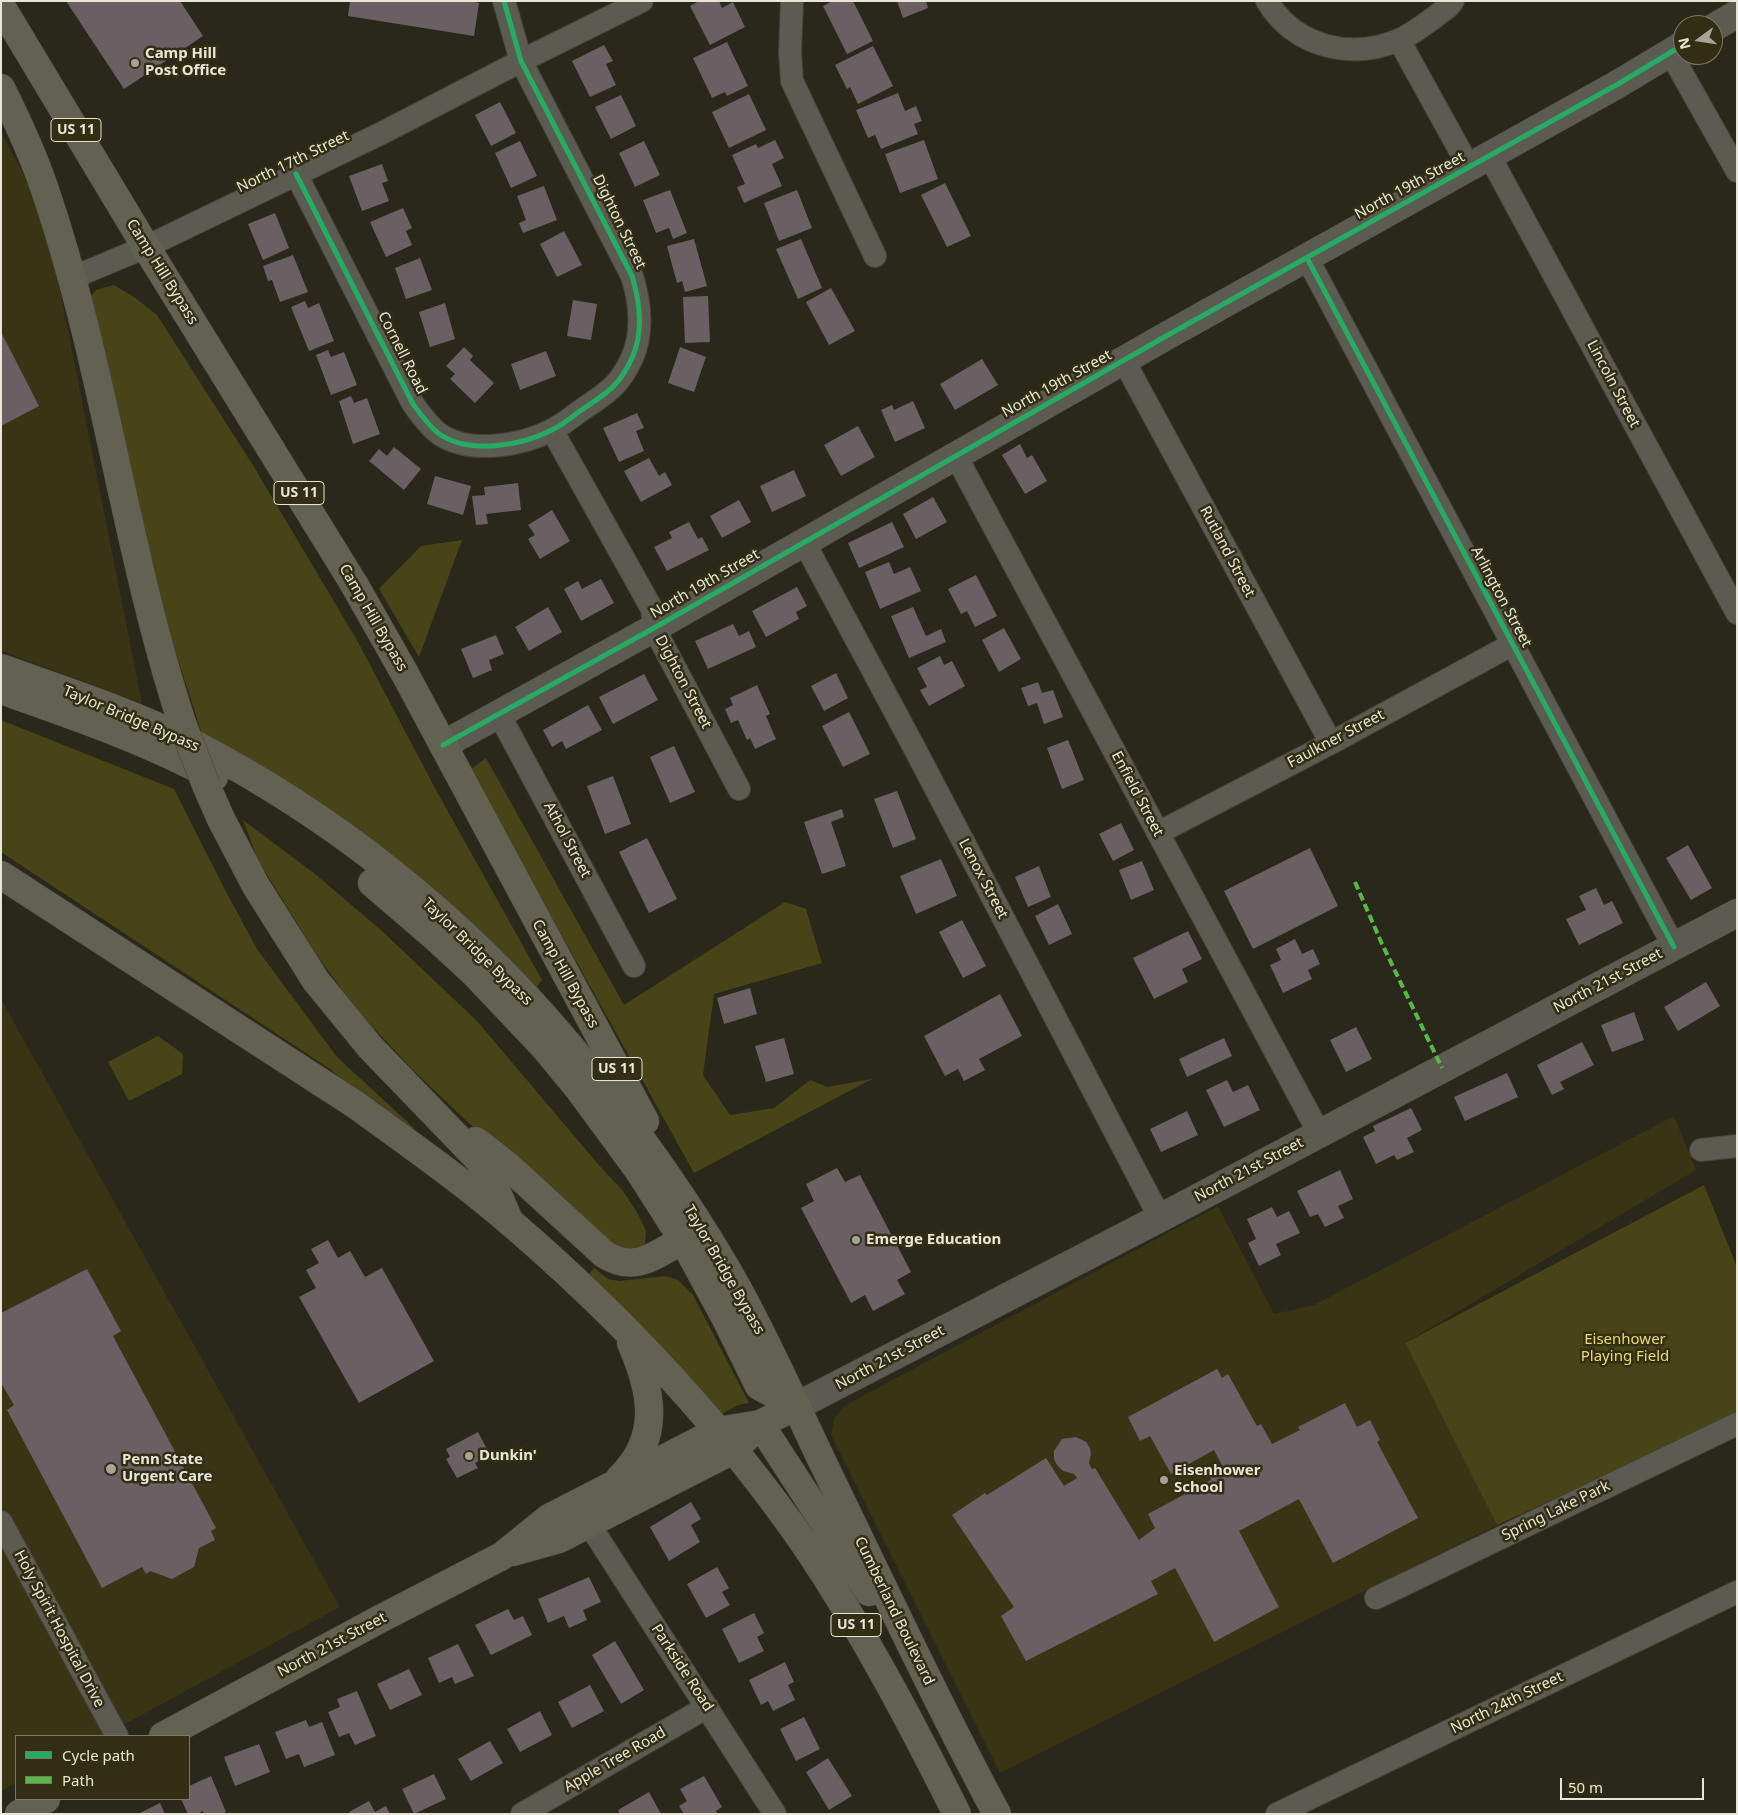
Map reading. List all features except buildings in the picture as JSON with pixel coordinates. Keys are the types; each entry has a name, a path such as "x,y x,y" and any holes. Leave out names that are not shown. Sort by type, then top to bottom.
{"main road":[{"name":"Camp Hill Bypass","path":"1,6 146,248 349,575 714,1247"},
{"name":"US 11","path":"1,88 25,138 48,198 73,281 167,677 182,723 206,785 256,886 295,949 338,1010 405,1085 479,1160 493,1183 510,1222 581,1286 665,1371 725,1440 805,1545 833,1588 895,1694 957,1814"},
{"name":"Taylor Bridge Bypass","path":"1,668 143,721 190,742 282,795 326,824 409,888 488,958 560,1035 599,1082 640,1138 714,1247 797,1406"},
{"path":"1,690 136,739 196,767 226,783 294,826 391,898 474,973 545,1048 609,1128 648,1184 683,1240 725,1317 759,1386 797,1406"},
{"path":"1,875 356,1105 455,1178 510,1222"},
{"path":"405,1085 508,1166 604,1254 613,1260 623,1264 641,1262 683,1240"},
{"path":"612,1485 630,1468 640,1453 650,1418 646,1383 641,1365 626,1330"},
{"name":"North 21st Street","path":"502,1556 549,1518 612,1485 725,1440 797,1406"},
{"name":"Cumberland Boulevard","path":"797,1406 933,1693 997,1814"},
{"path":"760,1424 933,1693"},
{"name":"North 21st Street","path":"165,1735 380,1619 502,1556 559,1539 590,1524 725,1440"},
{"path":"19,1814 44,1800"}],"street":[{"name":"Dighton Street","path":"504,1 521,61 632,276 638,297 640,319 638,341 633,357 622,376 612,390 552,430 652,609 654,628 739,789"},
{"name":"North 17th Street","path":"73,281 86,272 146,248 382,133 642,1"},
{"path":"792,1 790,52 792,81 875,256"},
{"path":"1267,1 1275,15 1283,23 1320,45 1336,48 1368,48 1399,40 1418,29 1448,7 1453,1"},
{"path":"1723,22 1737,14"},
{"name":"Lincoln Street","path":"1399,40 1479,161 1737,613"},
{"name":"North 19th Street","path":"443,745 1618,84 1673,51"},
{"path":"1684,65 1737,171"},
{"name":"Cornell Road","path":"296,174 424,420 439,434 452,441 482,447 514,443 552,430"},
{"name":"Arlington Street","path":"1307,258 1674,947"},
{"name":"Rutland Street","path":"1124,361 1331,743"},
{"name":"Enfield Street","path":"956,456 1319,1133"},
{"name":"Lenox Street","path":"804,542 916,751 1160,1218"},
{"name":"Faulkner Street","path":"1158,833 1331,743 1513,644"},
{"name":"Athol Street","path":"499,714 634,966"},
{"name":"North 21st Street","path":"797,1406 1160,1218 1737,913"},
{"path":"1701,1150 1737,1146"},
{"name":"Spring Lake Park","path":"1376,1598 1737,1424"},
{"name":"Holy Spirit Hospital Drive","path":"1,1522 116,1735"},
{"name":"Parkside Road","path":"590,1524 775,1814"},
{"name":"North 24th Street","path":"1277,1814 1737,1592"},
{"name":"Apple Tree Road","path":"522,1814 707,1707"}],"shaded area":[{"path":"1,132 33,192 55,265 142,703 1,651"},
{"path":"1,999 340,1607 105,1735 15,1735 15,1784 1,1791"},
{"name":"Eisenhower School","path":"1674,1116 1696,1170 1405,1343 1497,1525 1000,1773 831,1435 834,1419 844,1406 1218,1206 1274,1314 1314,1305"}],"green space":[{"path":"114,285 134,297 157,315 254,467 358,642 436,790 542,980 537,987 389,856 202,734 164,616 89,299 96,290"},
{"path":"462,540 419,657 379,589 421,546"},
{"path":"1,720 174,789 257,949 337,1057 414,1128 408,1133 330,1069 1,852"},
{"path":"486,758 624,1005 785,902 806,909 822,963 714,994 703,1075 730,1115 774,1108 810,1080 827,1087 872,1079 694,1173 470,770"},
{"path":"243,820 315,874 382,931 477,1021 623,1191 638,1214 646,1231 645,1243 637,1249 620,1250 476,1130 412,1069 357,1010 318,957 258,860"},
{"path":"158,1036 183,1054 182,1074 129,1101 108,1062"},
{"name":"Eisenhower Playing Field","path":"1704,1185 1737,1267 1737,1416 1497,1525 1405,1343"},
{"path":"594,1268 608,1279 619,1281 666,1276 678,1280 693,1295 749,1403 736,1406 716,1418 585,1278"}],"marked path":[{"path":"1355,882 1382,944 1442,1068"}],"cycle path":[{"path":"296,174 413,404 438,433 450,440 464,444 479,446 510,444 539,436 556,428 604,394 622,376 636,348 640,317 635,286 632,276 521,61 504,1"},
{"path":"443,745 654,628 1168,335 1618,84 1673,51"},
{"path":"1307,258 1674,947"}],"place":[{"name":"Camp Hill Post Office","path":"135,63"},
{"name":"Emerge Education","path":"856,1240"},
{"name":"Dunkin'","path":"469,1456"},
{"name":"Penn State Urgent Care","path":"111,1469"},
{"name":"Eisenhower School","path":"1164,1480"}]}
